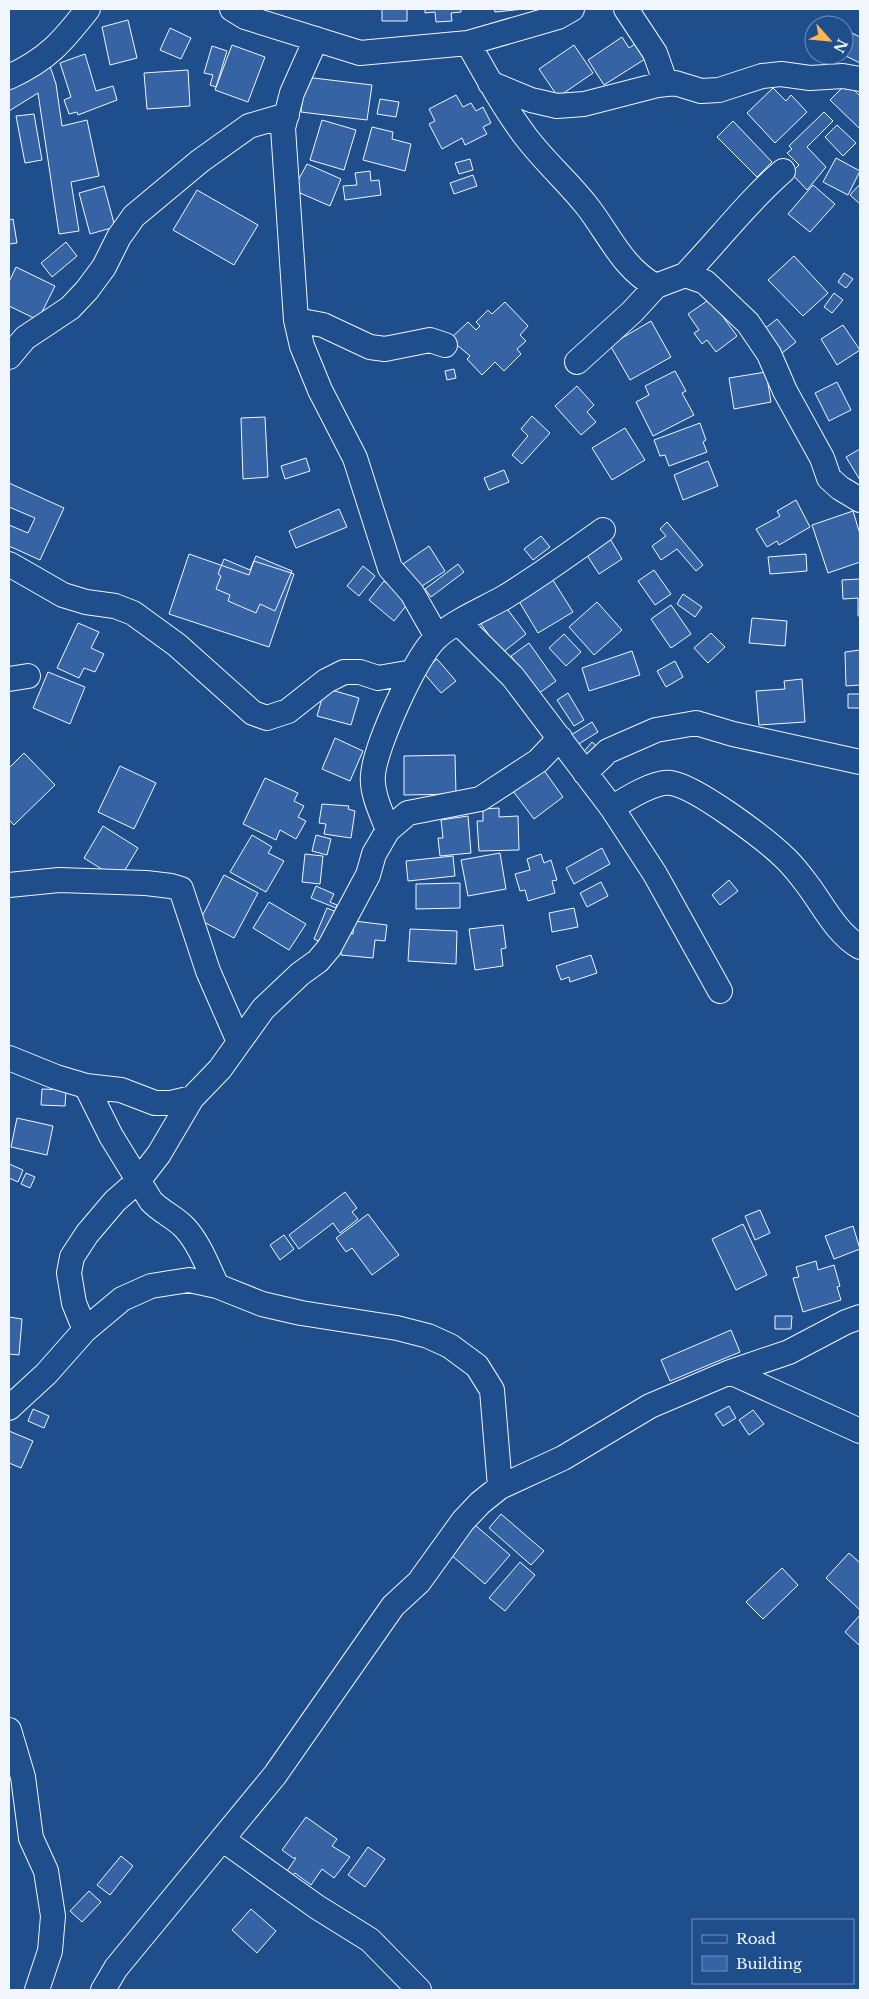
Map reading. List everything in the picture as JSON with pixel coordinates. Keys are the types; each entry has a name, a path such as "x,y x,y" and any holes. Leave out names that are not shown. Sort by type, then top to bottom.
{"street":[{"path":"9,77 43,60 65,38 88,9"},
{"path":"232,9 245,17 360,53 468,43 558,17 572,9"},
{"path":"626,9 655,53 666,84"},
{"path":"316,40 292,93 283,128 296,320 302,346 320,390 355,458 390,568 412,594 437,637"},
{"path":"468,43 490,83 526,137 587,205 641,279 656,286"},
{"path":"490,83 531,100 557,106 584,104 675,83 701,91 719,90 762,76 781,74 810,78 843,76 860,79"},
{"path":"9,357 25,338 70,308 87,290 104,267 119,237 134,216 200,161 249,126 287,115"},
{"path":"577,362 632,312 656,286 685,275 720,240 757,194 783,171"},
{"path":"685,275 705,282 748,323 768,354 785,391 822,458 829,478 840,488 860,500"},
{"path":"296,320 323,325 370,347 385,349 430,340 445,345"},
{"path":"388,830 376,797 372,775 387,729 424,651 437,637 458,622 537,577 602,530"},
{"path":"9,564 63,595 86,602 115,606 133,612 177,645 253,713 267,718 288,711 326,681 344,672 360,672 378,678 413,672"},
{"path":"458,622 513,677 612,808 655,874 720,991"},
{"path":"585,773 608,751 656,730 696,723 732,734 860,762"},
{"path":"84,1330 74,1304 69,1273 72,1257 87,1234 115,1201 139,1180 159,1154 192,1098 220,1069 262,1009 300,974 318,961 329,948 368,875 374,854 388,830 408,813 480,798 538,761 560,738"},
{"path":"612,808 647,788 670,783 686,789 734,818 788,860 834,923 860,947"},
{"path":"9,885 60,880 146,883 181,889 208,971 239,1042"},
{"path":"9,1058 25,1066 86,1086 121,1090 155,1103 170,1103 192,1098"},
{"path":"86,1086 111,1136 139,1180 159,1209 185,1228 195,1243 217,1286"},
{"path":"9,1408 46,1374 84,1330 122,1298 151,1286 189,1280 217,1286 262,1304 301,1313 397,1328 428,1336 450,1346 477,1366 492,1390 500,1487"},
{"path":"103,1990 116,1968 275,1775 393,1606 419,1582 463,1521 480,1503 500,1487 563,1458 650,1406 730,1372 789,1352 846,1322 860,1317"},
{"path":"730,1372 860,1431"},
{"path":"9,1730 23,1777 31,1838 46,1871 53,1916 50,1951 36,1990"},
{"path":"222,1839 317,1907 370,1940 419,1990"}],"building":[{"path":"382,9 407,9 407,21 382,21"},
{"path":"425,9 461,9 461,12 451,13 452,21 436,22 435,12 425,13"},
{"path":"494,9 524,9 495,12"},
{"path":"128,20 137,58 110,65 102,27"},
{"path":"170,28 191,38 181,59 160,50"},
{"path":"854,34 860,37 860,63 854,60"},
{"path":"622,37 629,48 635,44 645,59 604,85 588,60"},
{"path":"232,45 265,57 248,102 215,90"},
{"path":"574,45 593,73 558,97 539,69"},
{"path":"212,46 227,51 216,87 210,85 213,75 204,73"},
{"path":"85,54 96,91 113,86 117,100 78,115 77,112 69,114 64,100 71,97 60,63"},
{"path":"49,63 56,84 62,126 87,120 99,176 71,182 79,231 59,234 38,93 9,111 9,87"},
{"path":"188,70 190,106 147,109 144,73"},
{"path":"305,77 372,85 367,120 301,112"},
{"path":"847,83 860,96 860,129 830,100"},
{"path":"773,88 786,101 791,95 807,112 775,143 747,113"},
{"path":"456,95 463,107 471,103 476,111 483,107 491,123 483,127 487,134 465,145 462,138 442,149 429,124 435,121 429,109"},
{"path":"380,99 399,102 396,117 377,114"},
{"path":"824,112 833,121 807,147 826,167 807,190 791,173 799,165 787,153 792,149 789,146"},
{"path":"34,114 42,160 25,163 16,116"},
{"path":"322,120 356,130 344,170 310,160"},
{"path":"733,121 772,162 757,177 717,137"},
{"path":"837,125 856,143 843,156 825,137"},
{"path":"372,127 393,132 392,139 411,144 405,171 363,160"},
{"path":"836,158 860,171 848,195 823,182"},
{"path":"470,159 473,170 459,174 455,163"},
{"path":"307,164 341,179 330,206 293,190"},
{"path":"370,171 371,181 379,180 381,195 345,200 343,186 357,185 355,173"},
{"path":"473,175 477,186 454,194 450,183"},
{"path":"860,184 860,204 850,195"},
{"path":"813,185 835,204 810,232 788,214"},
{"path":"104,186 115,227 90,234 79,193"},
{"path":"197,190 258,225 234,265 173,230"},
{"path":"13,219 17,243 9,244 9,220"},
{"path":"66,242 77,256 52,277 41,263"},
{"path":"794,256 828,293 803,316 768,280"},
{"path":"16,267 55,286 38,320 9,306 9,282"},
{"path":"844,273 853,279 846,288 838,282"},
{"path":"834,293 843,300 832,313 824,307"},
{"path":"710,299 737,336 716,352 707,340 702,344 694,333 699,330 688,314"},
{"path":"505,302 528,326 520,335 526,341 517,349 521,354 504,371 495,362 482,375 467,359 470,356 450,339 468,322 476,330 480,326 476,322 488,310 492,314"},
{"path":"777,319 796,342 782,353 763,330"},
{"path":"651,321 671,357 630,380 610,345"},
{"path":"843,325 860,350 837,365 821,339"},
{"path":"454,369 456,378 447,380 445,371"},
{"path":"675,371 686,391 682,393 694,415 653,436 636,402 649,395 645,386"},
{"path":"766,372 771,402 734,409 729,378"},
{"path":"837,382 851,410 829,421 815,393"},
{"path":"577,386 594,405 587,412 596,422 581,435 555,406"},
{"path":"532,416 550,433 522,464 512,455 528,436 521,429"},
{"path":"265,417 268,477 243,479 241,418"},
{"path":"700,423 706,440 703,442 707,452 669,466 665,455 660,456 654,440"},
{"path":"625,428 645,460 612,480 592,448"},
{"path":"860,449 860,480 846,457"},
{"path":"306,458 310,471 285,479 281,466"},
{"path":"708,461 718,486 683,500 674,475"},
{"path":"504,470 509,482 489,490 484,478"},
{"path":"9,483 64,508 40,560 9,546 9,525 28,533 35,518 9,507"},
{"path":"796,500 810,527 779,545 777,541 767,547 756,529 780,516 777,511"},
{"path":"339,509 347,527 296,548 289,531"},
{"path":"853,511 860,534 860,562 828,573 812,525"},
{"path":"667,522 703,565 696,571 677,549 661,560 652,546 666,536 660,529"},
{"path":"541,536 550,547 533,560 524,549"},
{"path":"609,537 622,559 599,574 585,552"},
{"path":"429,546 445,571 419,588 403,564"},
{"path":"189,554 249,575 254,561 294,574 269,647 169,614"},
{"path":"806,554 807,571 770,574 768,557"},
{"path":"256,556 292,571 275,611 260,604 256,613 228,601 230,595 216,589 221,576 218,574 224,559 250,570"},
{"path":"458,564 464,572 431,597 425,589"},
{"path":"363,566 375,576 359,596 347,586"},
{"path":"654,570 671,594 655,605 638,581"},
{"path":"551,577 573,612 538,633 517,598"},
{"path":"860,579 860,616 858,616 858,598 843,599 842,580"},
{"path":"384,581 410,601 394,621 369,600"},
{"path":"683,594 702,607 695,617 677,604"},
{"path":"502,602 526,634 502,653 478,620"},
{"path":"597,602 622,630 594,655 569,627"},
{"path":"671,605 691,634 671,648 651,619"},
{"path":"752,618 787,621 785,646 749,643"},
{"path":"78,623 99,632 91,648 104,654 95,672 84,668 79,678 57,668"},
{"path":"711,633 725,647 708,663 694,648"},
{"path":"564,634 581,652 566,666 549,648"},
{"path":"529,643 556,681 538,694 511,656"},
{"path":"860,650 860,685 846,686 845,652"},
{"path":"632,651 640,675 589,691 582,668"},
{"path":"437,659 456,681 441,693 422,671"},
{"path":"675,661 683,677 666,687 657,671"},
{"path":"48,672 85,687 70,724 33,708"},
{"path":"802,679 805,722 759,725 756,691 785,689 784,681"},
{"path":"325,688 359,698 351,725 317,716"},
{"path":"568,693 584,720 574,726 557,700"},
{"path":"848,694 860,694 860,708 848,708"},
{"path":"592,722 598,732 577,745 571,735"},
{"path":"335,738 363,751 350,781 322,769"},
{"path":"592,742 601,750 588,764 580,756"},
{"path":"24,753 55,785 14,825 9,820 9,768"},
{"path":"455,755 456,794 404,795 404,756"},
{"path":"120,766 156,783 134,829 98,812"},
{"path":"543,769 563,797 534,819 513,791"},
{"path":"265,778 298,793 294,801 304,806 298,817 306,821 296,839 280,830 276,840 243,824"},
{"path":"322,804 349,806 348,809 355,811 351,838 324,834 326,824 319,823"},
{"path":"499,808 499,817 518,816 519,850 479,851 477,821 483,821 483,809"},
{"path":"468,816 471,853 440,856 438,838 443,838 441,820"},
{"path":"103,826 138,848 119,880 84,858"},
{"path":"252,835 272,847 268,853 284,861 266,892 230,872"},
{"path":"316,835 331,839 327,855 312,851"},
{"path":"602,848 610,864 574,884 566,868"},
{"path":"500,853 506,889 468,896 461,860"},
{"path":"305,854 323,856 320,884 302,882"},
{"path":"541,854 544,863 551,860 557,880 552,881 555,893 528,901 525,890 520,891 515,874 530,870 527,859"},
{"path":"453,856 455,876 408,881 406,861"},
{"path":"224,875 258,893 234,938 200,920"},
{"path":"729,880 738,891 720,905 712,895"},
{"path":"601,882 608,896 587,907 580,893"},
{"path":"460,883 460,908 416,909 416,884"},
{"path":"316,886 334,894 330,902 337,905 336,908 311,898"},
{"path":"269,902 306,924 289,950 253,928"},
{"path":"327,908 341,914 328,945 314,939"},
{"path":"574,908 578,927 552,932 549,913"},
{"path":"354,921 387,925 385,941 375,940 373,958 341,955 343,933 353,934"},
{"path":"503,925 506,948 501,949 503,966 475,970 469,929"},
{"path":"410,929 457,931 456,964 408,961"},
{"path":"591,955 597,973 570,982 569,977 561,980 556,966"},
{"path":"42,1089 66,1090 65,1106 41,1105"},
{"path":"17,1118 53,1126 47,1155 11,1147"},
{"path":"9,1164 23,1170 18,1182 9,1178"},
{"path":"26,1173 35,1177 30,1188 21,1184"},
{"path":"345,1192 357,1208 352,1212 358,1219 340,1233 333,1223 299,1249 289,1235"},
{"path":"760,1210 770,1233 755,1240 745,1216"},
{"path":"368,1214 399,1255 372,1275 352,1248 346,1252 336,1238"},
{"path":"743,1224 767,1275 736,1290 712,1239"},
{"path":"853,1226 860,1249 834,1259 825,1236"},
{"path":"284,1235 294,1249 280,1260 270,1245"},
{"path":"816,1261 818,1270 834,1265 840,1286 837,1287 841,1300 803,1312 793,1278 799,1277 796,1267"},
{"path":"775,1316 792,1316 791,1329 775,1329"},
{"path":"9,1317 22,1319 19,1355 9,1354"},
{"path":"731,1330 740,1352 670,1381 661,1360"},
{"path":"729,1406 736,1418 723,1426 715,1414"},
{"path":"33,1409 49,1416 44,1428 28,1421"},
{"path":"753,1410 764,1424 749,1435 739,1420"},
{"path":"9,1431 33,1441 21,1468 9,1463"},
{"path":"501,1514 544,1551 531,1565 489,1528"},
{"path":"475,1525 510,1555 485,1584 451,1555"},
{"path":"849,1553 860,1563 860,1610 826,1578"},
{"path":"520,1562 535,1575 505,1611 489,1598"},
{"path":"782,1568 798,1585 763,1619 746,1602"},
{"path":"860,1615 860,1646 845,1632"},
{"path":"306,1817 337,1839 332,1846 350,1857 334,1878 322,1869 311,1885 295,1873 293,1875 287,1871 296,1858 282,1850"},
{"path":"368,1847 385,1859 365,1887 348,1875"},
{"path":"121,1856 133,1866 110,1895 97,1885"},
{"path":"89,1891 101,1902 82,1922 70,1911"},
{"path":"251,1909 276,1931 257,1953 232,1930"}]}
